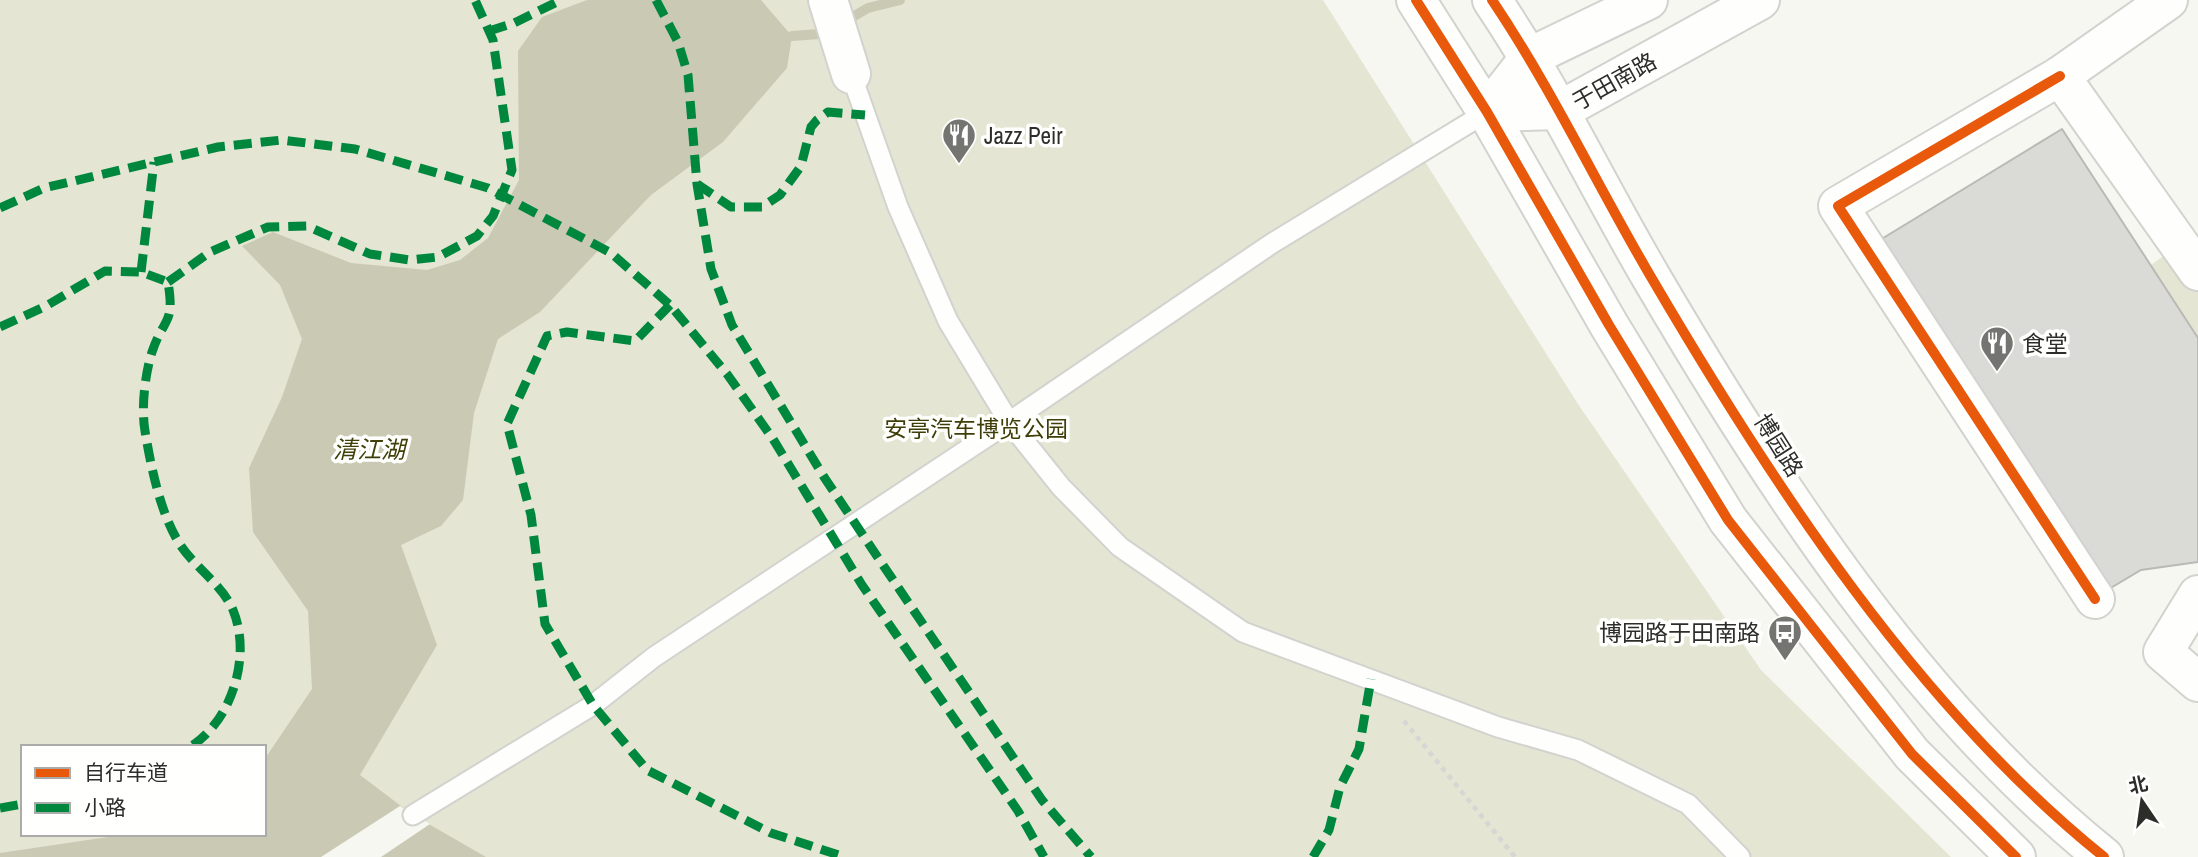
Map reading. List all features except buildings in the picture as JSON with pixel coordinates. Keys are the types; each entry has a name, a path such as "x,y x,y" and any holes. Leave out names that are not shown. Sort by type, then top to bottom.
{"main road":[{"path":"828,0 851,75"},
{"path":"1416,0 1487,112 1609,325 1728,520 1912,754 2016,857"},
{"name":"博园路","path":"1492,0 1530,57 1650,275 1778,486 1951,710 2052,816 2104,857"},
{"path":"1487,112 1530,57 1648,0"},
{"name":"于田南路","path":"1487,112 1561,110 1760,0"},
{"path":"2095,599 1838,206 2060,76 2168,0"},
{"path":"2060,76 2198,271"},
{"path":"2198,595 2163,652 2198,682"}],"lane":[{"path":"851,75 898,207 948,320 1009,422 1061,487 1120,547 1243,632 1498,727 1578,750 1688,804 1740,857"},
{"path":"413,815 593,705 654,657 1009,422 1270,244 1487,112"}],"path":[{"path":"1370,680 1515,857"}],"green space":[{"name":"安亭汽车博览公园","path":"0,0 1323,0 1578,404 1761,670 1951,857 0,857"},
{"path":"2173,249 2198,287 2198,338 2151,265"}],"water":[{"name":"清江湖","path":"587,0 761,0 792,36 787,68 723,142 651,195 540,312 498,339 474,413 463,500 441,526 401,545 437,645 360,775 413,815 486,857 0,857 0,853 115,836 266,836 266,757 312,689 308,611 253,532 249,468 282,397 302,339 280,285 242,246 273,232 351,263 427,270 460,260 488,238 519,180 518,51 542,17"}],"pier":[{"path":"400,806 430,824 381,857 321,857"}],"waterway":[{"path":"842,23 868,8 900,0"},
{"path":"792,36 820,34 829,30"}],"marked path":[{"path":"168,282 210,252 268,227 307,226 370,254 410,260 438,257 477,236 493,216 512,170 493,40 475,0"},
{"path":"489,31 514,23 561,0"},
{"path":"656,0 678,42 688,75 697,184 711,269 732,325 824,477 887,571 1042,800 1091,857"},
{"path":"697,184 731,207 762,207 780,195 801,166 811,127 817,120 828,112 865,115"},
{"path":"0,208 44,188 218,147 282,140 355,149 488,188 611,253 670,305 727,374 773,439 862,585 1018,811 1044,857"},
{"path":"141,272 154,162"},
{"path":"0,327 46,306 105,271 141,272 168,282 169,314 152,352 144,391 143,412 150,459 161,503 172,531 185,552 228,601 238,628 240,647 239,667 227,704 205,736 193,745"},
{"path":"670,305 635,341 567,332 547,336 507,424 531,515 545,624 593,705 647,770 771,833 845,857"},
{"path":"1313,857 1329,830 1340,787 1359,749 1371,679"},
{"path":"0,808 21,804"}],"cycle path":[{"path":"1416,0 1487,112 1609,325 1728,520 1912,754 2016,857"},
{"path":"1492,0 1535,68 1697,355 1746,433 1852,588 1910,662 1971,732 2036,797 2104,857"},
{"path":"2060,76 1838,206 2095,599"}],"place":[{"name":"Jazz Peir","path":"959,165"},
{"name":"食堂","path":"1997,373"},
{"name":"博园路于田南路","path":"1785,662"}]}
